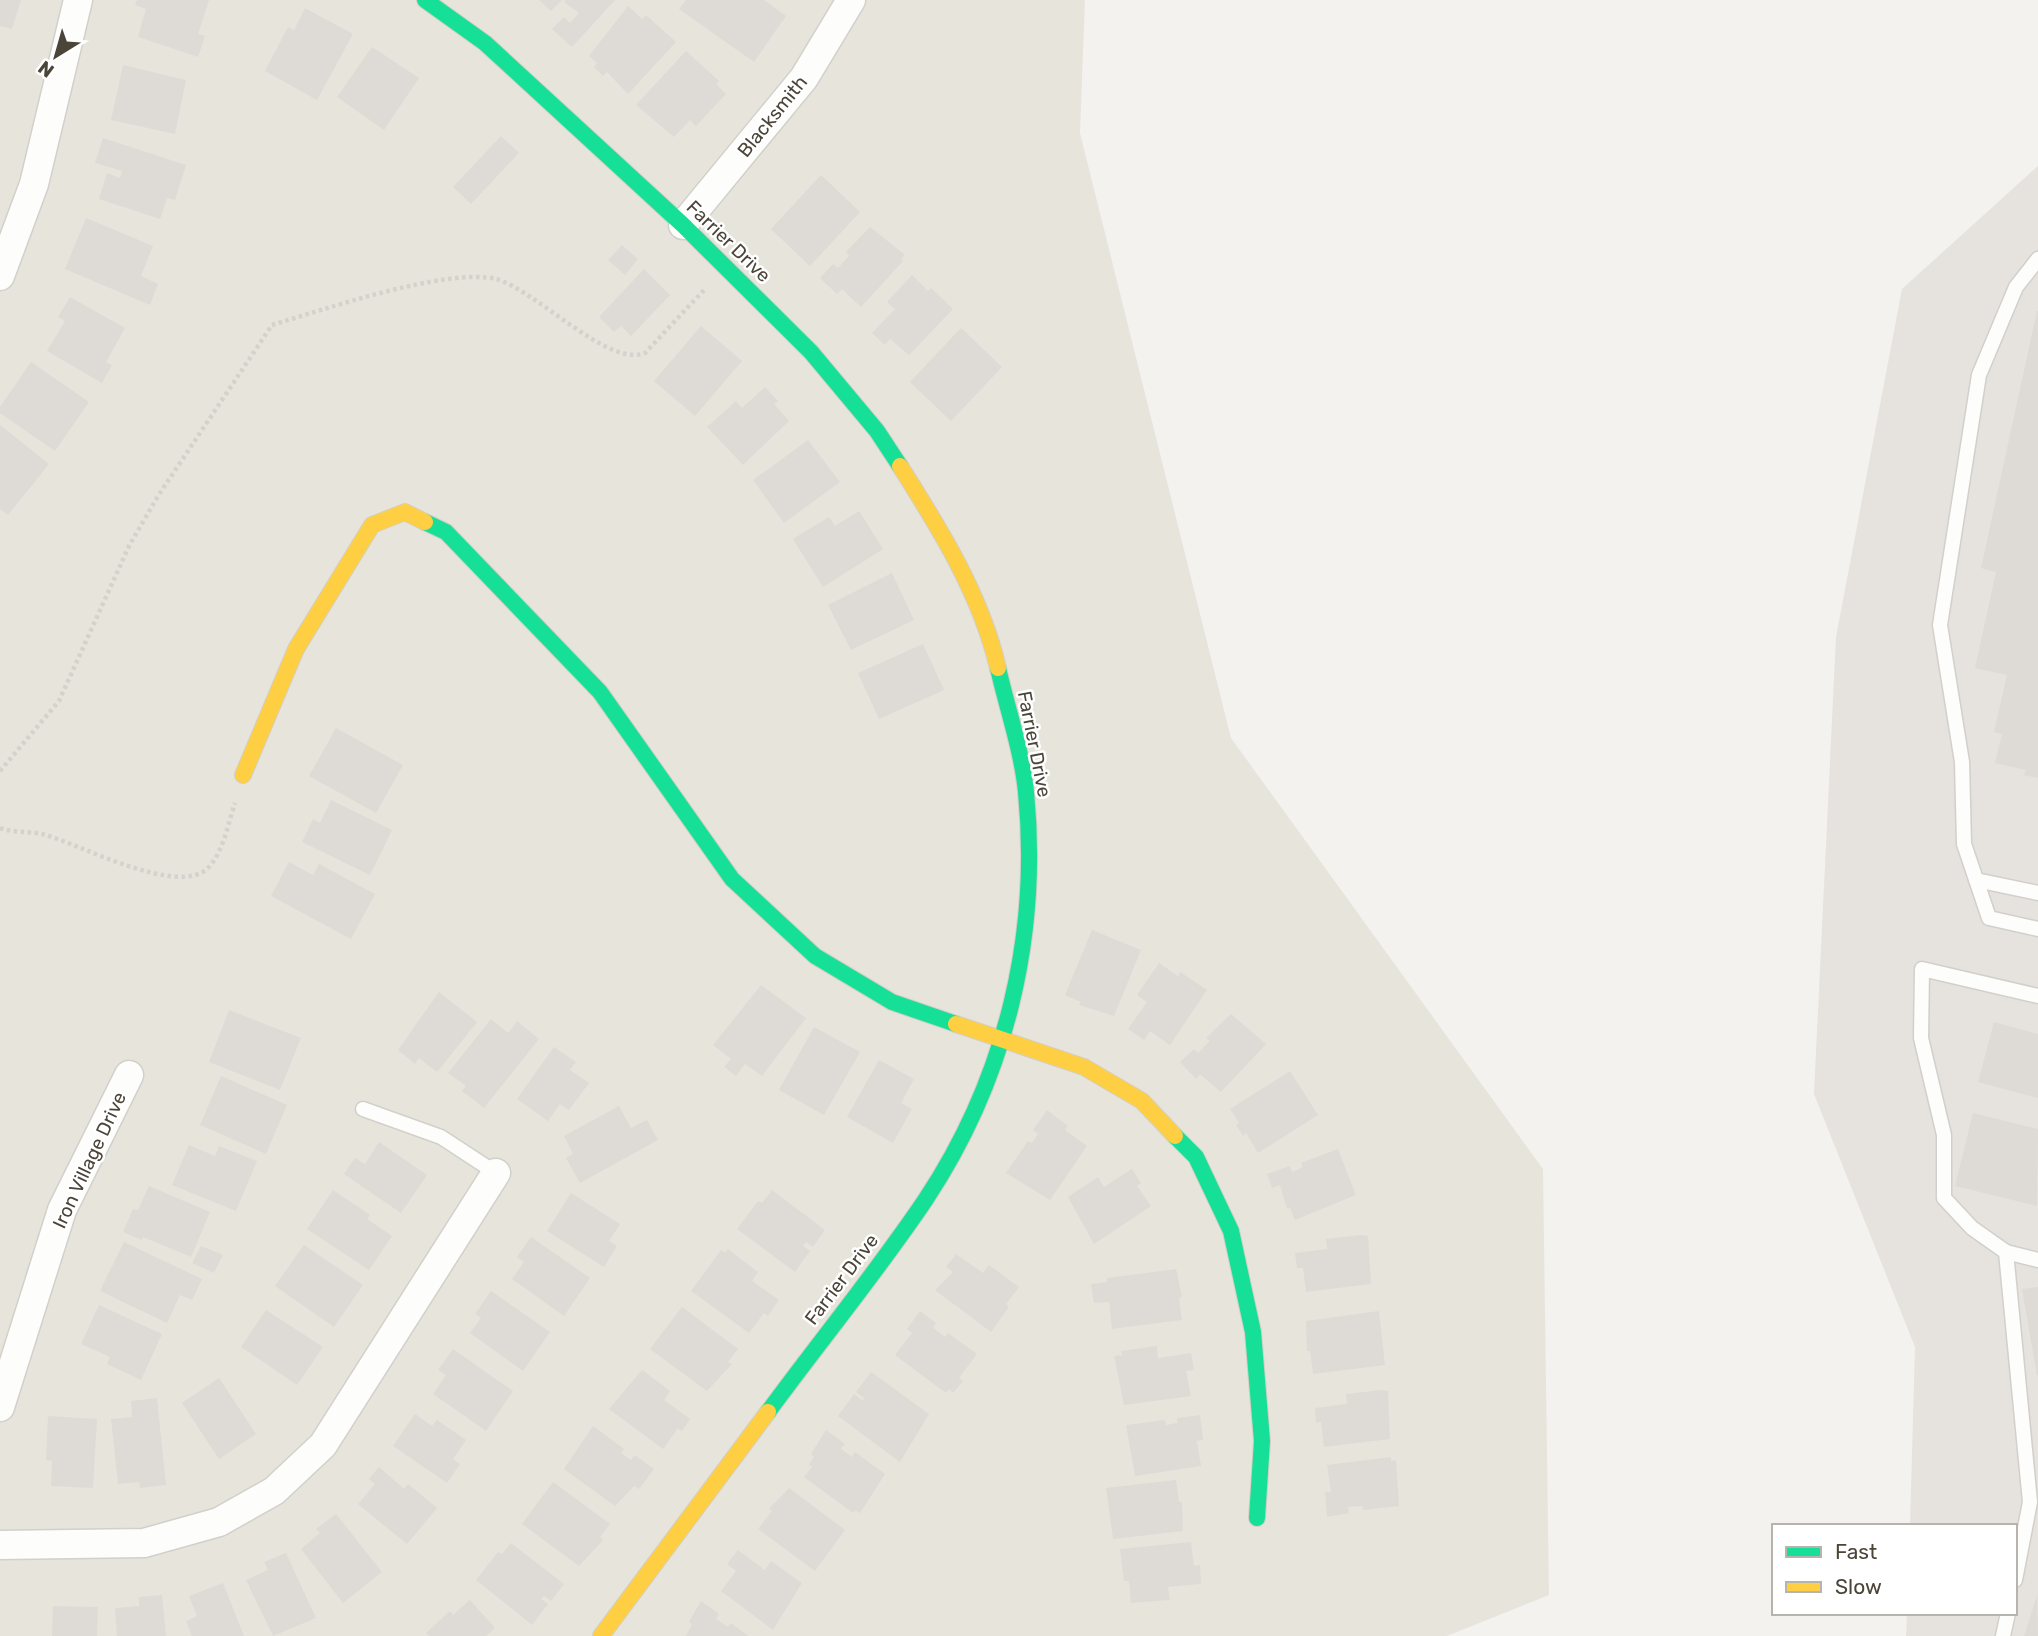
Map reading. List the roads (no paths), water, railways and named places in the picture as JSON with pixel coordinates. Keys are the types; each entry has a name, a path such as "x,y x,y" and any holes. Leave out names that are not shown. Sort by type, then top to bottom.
{"street":[{"path":"0,276 34,184 78,0"},
{"name":"Farrier Drive","path":"425,0 485,43 726,266 811,352 877,432 940,529 990,633 1026,790 1029,908 1015,997 1004,1038 962,1136 926,1199 601,1636"},
{"name":"Blacksmith","path":"683,225 804,78 851,0"},
{"path":"243,775 296,649 372,525 405,512 446,532 600,692 732,879 814,956 892,1002 1084,1067 1142,1101 1196,1157 1231,1231 1253,1332 1262,1441 1257,1518"},
{"name":"Iron Village Drive","path":"0,1407 62,1210 129,1075"},
{"path":"0,1545 144,1543 219,1522 274,1490 323,1445 496,1173"}],"lane":[{"path":"2038,260 2016,288 1979,375 1940,625 1962,762 1964,844 1989,918 2038,929"},
{"path":"1976,880 2038,893"},
{"path":"2038,996 1922,969 1921,1038 1944,1135 1944,1198 1972,1228 2006,1252 2038,1260"},
{"path":"363,1109 442,1137 496,1173"},
{"path":"2006,1252 2030,1502 2017,1570"},
{"path":"2003,1636 2008,1615"}]}
